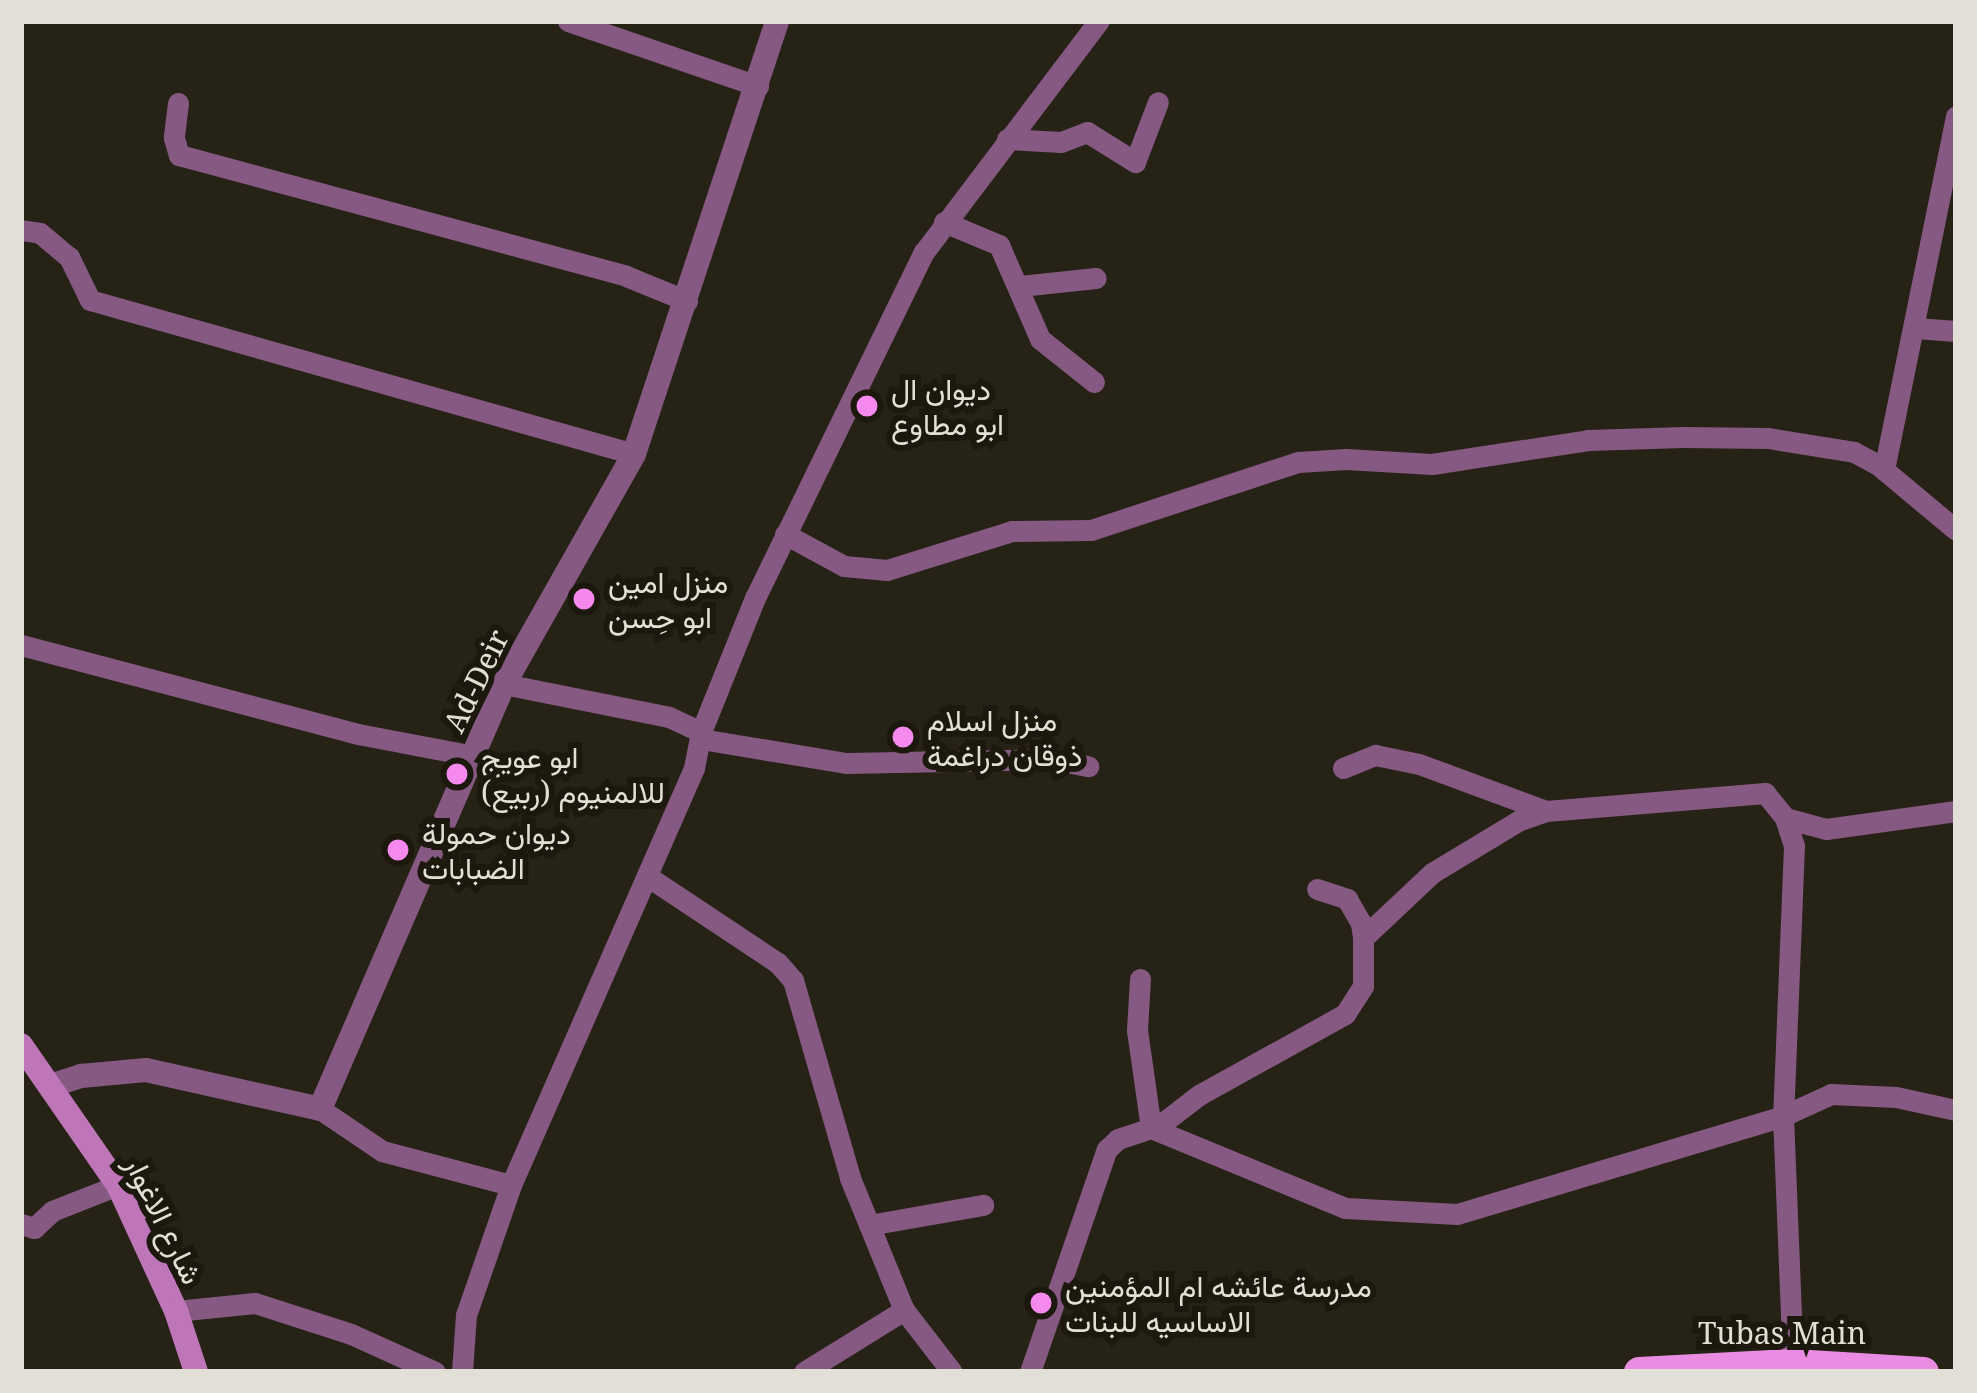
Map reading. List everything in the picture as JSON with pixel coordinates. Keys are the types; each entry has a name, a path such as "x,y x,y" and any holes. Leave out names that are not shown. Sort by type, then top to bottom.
{"main road":[{"name":"شارع الاغوار","path":"21,1045 118,1185 176,1311 196,1372"},
{"name":"Tubas Main","path":"1639,1372 1793,1364 1924,1372"}],"street":[{"path":"568,21 758,86"},
{"name":"Ad-Deir","path":"320,1108 504,684 634,454 777,21"},
{"path":"462,1372 466,1315 511,1186 646,876 785,534 910,278 944,222 1099,21"},
{"path":"1007,139 1061,142 1087,133 1135,162 1157,102"},
{"path":"178,104 174,138 179,155 626,277 687,301"},
{"path":"1884,470 1915,328 1927,240 1956,116"},
{"path":"944,222 999,245 1040,339 1094,382"},
{"path":"21,230 40,233 70,256 90,301 634,454"},
{"path":"1020,286 1096,278"},
{"path":"1915,328 1956,331"},
{"path":"785,534 844,566 887,570 1012,531 1091,530 1298,462 1346,458 1432,464 1588,440 1768,438 1840,448 1884,470 1956,530"},
{"path":"21,645 358,734 472,756"},
{"path":"504,684 669,717 701,736 847,763 1051,759 1088,766"},
{"path":"1343,768 1375,755 1419,764 1546,811"},
{"path":"1363,938 1432,873 1520,820 1546,811 1766,793 1785,818 1795,862 1783,1116 1793,1364"},
{"path":"1785,818 1826,829 1956,811"},
{"path":"646,876 778,963 793,980 816,1071 869,1225 904,1310 952,1372"},
{"path":"1030,1372 1100,1161 1118,1139 1151,1128 1199,1095 1345,1014 1363,986 1361,923 1347,899 1317,890"},
{"path":"1140,980 1138,1030 1151,1128"},
{"path":"50,1087 81,1076 146,1070 320,1108 382,1151 511,1186"},
{"path":"1151,1128 1345,1208 1440,1215 1783,1116 1831,1094 1858,1093 1956,1110"},
{"path":"21,1224 34,1228 52,1211 118,1185"},
{"path":"869,1225 982,1205"},
{"path":"176,1311 255,1303 351,1334 435,1372"},
{"path":"805,1372 904,1310"}],"place":[{"name":"ديوان ال ابو مطاوع","path":"867,406"},
{"name":"منزل امين ابو حِسن","path":"584,599"},
{"name":"منزل اسلام ذوقان دراغمة","path":"903,737"},
{"name":"ابو عويج للالمنيوم (ربيع)","path":"457,774"},
{"name":"ديوان حمولة الضبابات","path":"398,850"},
{"name":"مدرسة عائشه ام المؤمنين الاساسيه للبنات","path":"1041,1303"}]}
